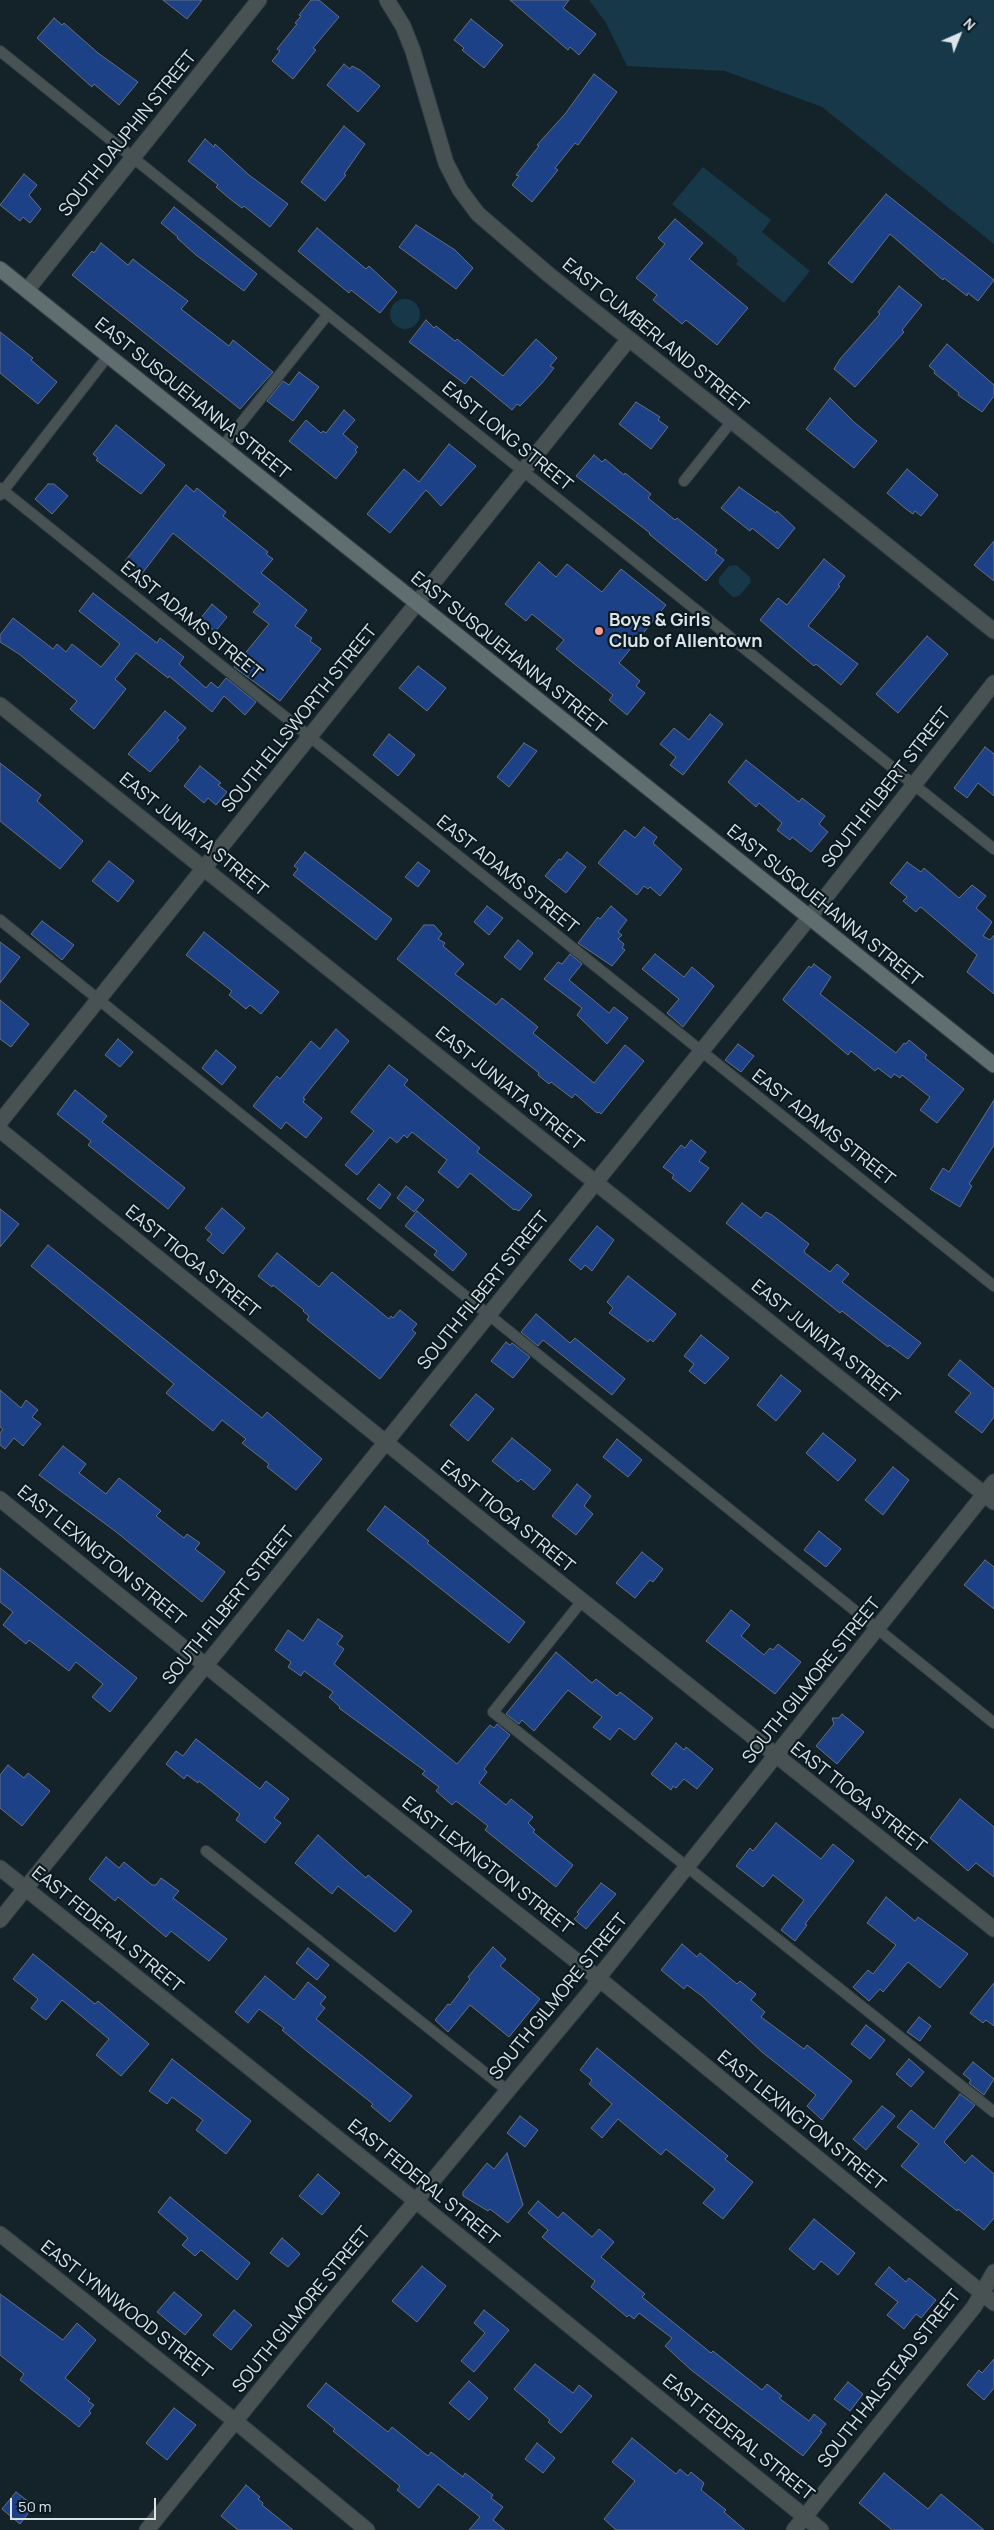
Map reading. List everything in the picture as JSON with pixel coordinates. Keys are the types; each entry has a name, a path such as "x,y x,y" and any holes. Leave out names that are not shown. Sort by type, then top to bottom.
{"main road":[{"name":"EAST SUSQUEHANNA STREET","path":"0,269 994,1065"}],"street":[{"name":"SOUTH DAUPHIN STREET","path":"27,290 259,0"},
{"name":"EAST CUMBERLAND STREET","path":"387,0 403,26 410,42 446,163 460,190 478,214 499,235 994,631"},
{"name":"SOUTH ELLSWORTH STREET","path":"0,1122 629,339"},
{"name":"SOUTH FILBERT STREET","path":"0,1920 809,918 994,684"},
{"name":"EAST JUNIATA STREET","path":"0,705 989,1498"},
{"name":"EAST TIOGA STREET","path":"0,1130 776,1757 994,1929"},
{"name":"SOUTH GILMORE STREET","path":"147,2530 594,1987 598,1978 686,1867 879,1628 989,1498 994,1482"},
{"name":"EAST LEXINGTON STREET","path":"0,1499 598,1978 994,2303"},
{"name":"EAST FEDERAL STREET","path":"0,1868 416,2201 821,2530"},
{"name":"EAST LYNNWOOD STREET","path":"0,2234 235,2421 367,2530"},
{"name":"SOUTH HALSTEAD STREET","path":"794,2530 974,2307 994,2272"}],"lane":[{"name":"EAST LONG STREET","path":"0,51 994,849"},
{"path":"222,447 328,314"},
{"path":"1,491 108,356"},
{"path":"684,481 732,421"},
{"name":"EAST ADAMS STREET","path":"1,491 994,1286"},
{"path":"0,920 994,1722"},
{"path":"582,1601 493,1712 994,2112"},
{"path":"206,1851 508,2091"}],"shaded area":[{"path":"589,0 994,0 994,244 822,107 725,71 627,66 606,23"},
{"path":"703,167 771,220 762,232 810,271 784,303 736,264 738,261 736,257 672,204"},
{"path":"405,299 411,300 419,308 419,320 411,328 405,329 399,328 391,320 390,314 391,308 399,300"},
{"path":"736,565 750,577 751,582 739,596 733,597 719,584 719,578 729,566"}],"building":[{"path":"163,0 202,0 187,19"},
{"path":"311,0 319,0 339,17 313,48 316,50 293,79 272,61 280,51 277,49 297,24 295,23 301,16 299,15"},
{"path":"510,0 569,0 563,8 596,34 579,55 570,47 568,50"},
{"path":"54,18 62,25 64,23 98,53 138,82 119,105 94,84 92,87 37,38"},
{"path":"471,19 503,45 484,68 462,50 464,48 454,40"},
{"path":"344,64 350,69 352,66 360,70 380,86 358,112 327,85"},
{"path":"594,74 617,92 578,145 575,143 555,168 558,170 532,202 512,185 519,176 516,175 539,146 537,145 565,114"},
{"path":"344,126 365,144 344,174 346,175 325,201 301,182"},
{"path":"205,139 214,147 215,144 249,175 288,204 270,227 244,206 242,208 230,199 216,187 218,185 188,161"},
{"path":"24,174 37,185 29,195 41,209 30,223 23,217 20,221 0,205"},
{"path":"886,194 994,280 978,301 968,293 967,296 944,278 943,280 890,234 852,283 828,263"},
{"path":"174,207 257,274 244,291 196,255 161,223"},
{"path":"675,219 703,243 689,259 748,308 717,345 686,320 682,324 653,300 657,295 636,278 665,244 658,238"},
{"path":"416,225 455,250 473,268 456,289 399,247"},
{"path":"317,228 366,269 369,266 397,292 380,313 351,290 349,293 298,251"},
{"path":"101,243 128,265 133,259 188,301 181,309 229,346 233,340 273,372 240,409 72,275 92,251 94,253"},
{"path":"899,286 922,305 902,330 904,332 855,387 834,369 840,359 880,314 878,312"},
{"path":"426,320 434,328 436,326 455,341 457,339 503,376 536,339 557,358 550,366 554,368 520,406 517,404 512,410 471,376 465,384 409,342"},
{"path":"0,332 33,358 31,360 57,382 38,404 0,373"},
{"path":"947,344 994,385 994,396 982,412 958,395 959,393 934,373 935,371 929,366"},
{"path":"299,372 319,387 293,421 267,401 283,381 289,385"},
{"path":"830,398 854,422 877,441 854,468 806,429"},
{"path":"636,402 660,417 658,420 668,427 651,449 619,424"},
{"path":"344,410 355,420 343,434 358,447 355,450 357,452 336,479 289,441 306,420 321,433 323,431 326,433"},
{"path":"116,425 165,465 141,494 96,460 98,458 93,454"},
{"path":"449,444 476,466 441,506 426,490 390,533 367,514 404,469 419,482"},
{"path":"594,455 602,462 605,459 624,475 625,473 651,494 648,498 717,550 715,553 724,560 706,581 650,533 576,476"},
{"path":"907,469 938,495 921,516 915,511 913,514 887,493"},
{"path":"48,484 54,484 68,496 52,514 35,499"},
{"path":"186,485 194,492 197,488 226,512 223,516 268,552 266,554 273,559 261,573 307,610 295,626 312,638 310,641 321,649 280,701 234,667 269,624 253,612 260,604 173,533 141,575 125,561"},
{"path":"739,487 776,513 777,511 795,528 778,549 752,528 750,531 721,508"},
{"path":"994,541 994,581 974,565"},
{"path":"824,559 845,576 838,585 840,586 808,626 858,664 841,685 816,664 814,666 760,620 778,598 787,605"},
{"name":"Boys & Girls Club of Allentown","path":"539,562 556,577 567,564 602,592 621,569 666,605 619,663 640,681 636,686 645,693 627,715 609,700 613,695 556,649 564,640 532,614 526,621 505,604"},
{"path":"93,593 157,643 160,638 184,657 179,664 206,688 211,682 218,688 226,678 256,702 245,715 224,696 212,712 169,676 168,678 136,653 115,679 126,689 94,729 70,709 77,701 19,654 0,642 0,635 13,618 53,649 57,644 66,652 72,644 101,667 120,644 79,611"},
{"path":"212,604 227,617 215,632 200,619"},
{"path":"927,636 948,654 898,713 876,694"},
{"path":"418,666 446,688 427,711 399,688"},
{"path":"165,711 186,728 177,738 179,740 150,772 128,754"},
{"path":"710,714 723,724 683,775 670,765 676,757 660,744 674,728 689,740"},
{"path":"389,734 415,755 398,776 373,755"},
{"path":"524,743 537,751 509,787 497,777"},
{"path":"985,747 994,754 994,796 978,783 967,798 954,788"},
{"path":"746,760 799,802 802,798 825,816 819,824 828,832 811,852 792,837 790,840 777,830 782,823 759,803 756,807 728,782"},
{"path":"0,763 41,795 37,801 83,841 60,869 0,821"},
{"path":"200,766 221,783 218,785 227,792 216,805 208,798 204,803 184,786"},
{"path":"644,827 657,837 653,843 682,869 660,896 650,887 648,889 644,886 637,895 598,863 625,830 635,838"},
{"path":"305,852 392,919 376,940 293,875 298,869 294,866"},
{"path":"567,852 586,867 566,893 545,876"},
{"path":"109,861 134,881 118,902 92,881"},
{"path":"418,862 430,871 418,887 405,877"},
{"path":"907,862 921,872 924,868 959,898 972,885 986,896 976,908 992,922 983,936 990,940 994,935 994,994 967,972 977,955 922,908 920,907 916,912 903,901 907,897 890,883"},
{"path":"487,906 503,918 489,935 474,922"},
{"path":"611,906 627,920 618,932 622,935 618,939 624,944 622,948 625,950 612,966 578,943 598,917 600,919"},
{"path":"42,921 74,945 62,960 31,934"},
{"path":"424,925 434,925 442,934 438,939 445,943 443,946 464,964 455,974 496,1005 502,998 538,1027 533,1033 594,1083 625,1045 644,1061 601,1114 597,1113 575,1094 572,1098 551,1082 549,1084 538,1075 539,1073 397,959"},
{"path":"204,932 279,992 261,1014 250,1005 246,1009 229,995 232,991 186,955"},
{"path":"518,940 533,953 520,970 504,957"},
{"path":"0,942 20,957 0,983"},
{"path":"570,954 582,964 569,980 609,1013 614,1007 628,1018 607,1044 577,1015 582,1008 544,979 558,962 562,964"},
{"path":"655,954 684,977 692,967 714,986 683,1027 667,1013 679,999 642,969"},
{"path":"814,964 831,977 820,994 896,1053 909,1040 927,1055 925,1058 964,1089 937,1123 920,1110 930,1097 902,1075 900,1078 894,1074 891,1078 878,1068 875,1071 851,1051 848,1055 784,1001 783,999 809,966 811,968"},
{"path":"0,1000 29,1024 11,1047 0,1039"},
{"path":"336,1029 349,1041 303,1098 305,1099 303,1102 322,1118 306,1138 286,1122 281,1129 253,1106 277,1076 280,1079 311,1041 320,1049"},
{"path":"118,1039 133,1052 120,1067 105,1055"},
{"path":"738,1044 754,1056 741,1072 725,1060"},
{"path":"216,1050 236,1067 222,1085 202,1068"},
{"path":"389,1065 408,1080 404,1085 480,1148 477,1152 532,1195 519,1211 514,1210 470,1173 458,1188 438,1172 447,1160 412,1132 407,1138 404,1135 397,1143 390,1137 357,1175 345,1165 374,1131 351,1112"},
{"path":"75,1090 107,1116 102,1122 185,1188 168,1209 88,1145 91,1141 57,1114"},
{"path":"994,1100 994,1145 969,1184 972,1186 960,1207 930,1189 943,1168 949,1172"},
{"path":"691,1140 706,1152 699,1161 709,1168 690,1192 672,1178 674,1175 663,1167 681,1145 685,1148"},
{"path":"379,1184 391,1194 380,1209 367,1199"},
{"path":"406,1186 424,1200 414,1212 397,1198"},
{"path":"742,1203 761,1218 766,1212 772,1215 809,1244 804,1251 805,1253 830,1272 837,1264 849,1274 842,1282 921,1343 908,1359 889,1345 888,1347 842,1311 840,1313 726,1223"},
{"path":"222,1208 245,1228 223,1254 207,1240 212,1234 205,1228"},
{"path":"0,1209 19,1224 0,1247"},
{"path":"417,1211 467,1254 453,1271 434,1255 437,1251 405,1226"},
{"path":"597,1226 614,1240 592,1271 585,1265 581,1270 569,1260"},
{"path":"48,1245 262,1418 267,1412 322,1459 296,1490 267,1467 269,1464 242,1443 246,1439 222,1420 213,1431 166,1393 174,1384 31,1266"},
{"path":"277,1253 319,1287 332,1272 389,1319 391,1316 393,1318 400,1310 417,1324 412,1330 416,1333 380,1379 307,1320 309,1316 304,1310 273,1285 272,1287 258,1276"},
{"path":"628,1276 676,1314 653,1342 650,1339 648,1342 609,1313 613,1308 607,1302"},
{"path":"536,1314 570,1343 575,1338 625,1379 612,1395 543,1340 538,1346 521,1332"},
{"path":"701,1335 729,1358 705,1384 689,1371 694,1364 684,1356"},
{"path":"506,1342 510,1345 512,1343 530,1357 513,1378 491,1361"},
{"path":"960,1360 994,1389 994,1417 982,1433 955,1412 971,1393 948,1375"},
{"path":"781,1375 801,1391 776,1421 757,1405"},
{"path":"0,1390 21,1408 26,1400 38,1410 32,1417 41,1424 23,1446 14,1438 5,1449 0,1445 0,1433 3,1429 0,1427"},
{"path":"476,1394 494,1409 468,1441 450,1425"},
{"path":"823,1433 856,1460 838,1481 806,1453"},
{"path":"512,1438 551,1470 534,1490 521,1479 518,1482 492,1461"},
{"path":"617,1439 642,1460 628,1477 603,1457"},
{"path":"63,1446 86,1464 79,1473 106,1494 119,1478 161,1511 156,1516 184,1538 187,1534 200,1543 195,1549 225,1572 202,1602 115,1531 39,1475"},
{"path":"893,1467 909,1480 883,1515 865,1500"},
{"path":"577,1484 591,1496 584,1506 593,1514 576,1535 552,1516"},
{"path":"385,1506 429,1541 427,1543 525,1622 509,1643 367,1530"},
{"path":"819,1531 841,1549 826,1567 804,1550"},
{"path":"642,1552 663,1569 653,1582 650,1580 635,1598 616,1583"},
{"path":"985,1560 994,1567 994,1609 964,1585"},
{"path":"0,1568 137,1678 110,1712 92,1697 103,1684 76,1662 69,1671 29,1640 26,1644 3,1625 13,1612 0,1602"},
{"path":"731,1610 750,1625 741,1636 764,1655 770,1648 773,1650 778,1644 801,1662 775,1694 706,1641"},
{"path":"318,1619 343,1636 337,1644 344,1649 334,1664 457,1764 490,1725 494,1728 497,1724 510,1735 484,1769 487,1772 479,1783 506,1805 511,1799 533,1817 528,1823 535,1830 533,1832 573,1865 556,1887 485,1830 488,1826 456,1801 452,1805 436,1791 439,1787 422,1774 425,1771 339,1708 329,1697 333,1692 304,1671 301,1676 288,1667 291,1662 275,1650 288,1630 303,1641"},
{"path":"556,1652 592,1683 596,1679 617,1696 620,1692 653,1718 635,1740 619,1728 610,1740 593,1727 602,1717 568,1690 534,1731 522,1720 519,1724 506,1714"},
{"path":"842,1714 864,1732 837,1764 816,1746 834,1724 832,1718 839,1718"},
{"path":"196,1739 260,1789 266,1781 289,1799 274,1818 281,1823 265,1843 236,1820 240,1814 199,1781 198,1783 187,1775 184,1779 166,1764 176,1751 183,1756"},
{"path":"676,1743 684,1750 686,1747 713,1769 697,1789 684,1779 676,1788 673,1786 671,1790 651,1774"},
{"path":"8,1765 24,1778 28,1773 50,1791 22,1826 0,1808 0,1775"},
{"path":"960,1799 994,1827 994,1877 976,1863 968,1871 930,1838"},
{"path":"776,1823 821,1859 833,1844 854,1861 805,1924 807,1925 795,1941 781,1930 804,1900 773,1875 763,1887 736,1866 750,1848 753,1851"},
{"path":"318,1835 366,1878 368,1875 412,1911 395,1932 338,1886 332,1894 295,1863"},
{"path":"106,1857 119,1868 124,1862 152,1885 156,1885 161,1878 179,1891 173,1898 227,1939 209,1961 171,1931 166,1937 118,1897 115,1901 89,1879"},
{"path":"601,1883 616,1894 586,1929 574,1919 579,1914 577,1912"},
{"path":"886,1897 915,1921 918,1917 968,1954 940,1988 908,1962 883,1992 880,1989 869,2001 853,1987 868,1970 873,1974 896,1945 867,1923"},
{"path":"682,1944 697,1957 700,1953 737,1984 740,1981 756,1994 751,2000 765,2012 761,2017 804,2049 807,2045 852,2081 822,2120 807,2106 816,2095 762,2052 702,1996 687,1985 684,1989 661,1970"},
{"path":"493,1947 506,1959 500,1966 540,1999 509,2037 470,2005 448,2032 435,2020 448,2004 450,2005 470,1979 468,1977"},
{"path":"308,1948 329,1965 317,1980 296,1963"},
{"path":"33,1954 95,2004 98,2001 149,2044 121,2076 96,2055 109,2039 62,2000 46,2020 31,2008 38,1999 13,1979"},
{"path":"265,1976 294,2000 308,1982 326,1997 320,2004 325,2008 316,2019 412,2096 390,2122 371,2106 373,2104 308,2052 282,2030 284,2028 259,2009 248,2023 235,2012"},
{"path":"994,1983 994,2026 986,2020 983,2023 970,2013"},
{"path":"919,2017 931,2026 920,2041 907,2032"},
{"path":"866,2025 885,2040 870,2059 851,2044"},
{"path":"597,2048 728,2156 725,2159 753,2182 723,2219 703,2203 715,2189 666,2149 661,2155 618,2119 602,2138 591,2128 612,2104 589,2084 592,2080 580,2070"},
{"path":"172,2059 251,2121 226,2154 196,2130 203,2120 172,2097 167,2104 149,2091"},
{"path":"909,2059 924,2072 911,2087 896,2074"},
{"path":"973,2062 994,2079 984,2095 969,2083 971,2080 963,2074"},
{"path":"960,2094 975,2105 944,2142 965,2163 972,2155 994,2174 994,2218 984,2230 901,2166 919,2144 897,2127 911,2110 934,2129"},
{"path":"882,2106 895,2116 866,2150 853,2139"},
{"path":"520,2116 538,2130 525,2147 507,2133"},
{"path":"507,2153 523,2205 508,2223 490,2209 488,2211 463,2196 463,2192 487,2163 494,2169"},
{"path":"318,2174 340,2193 322,2215 299,2196"},
{"path":"170,2197 250,2263 237,2280 201,2250 195,2256 182,2245 188,2238 158,2212"},
{"path":"538,2201 558,2218 563,2212 592,2237 599,2229 614,2242 601,2257 645,2294 642,2297 711,2353 713,2351 762,2390 767,2384 782,2396 779,2398 809,2421 814,2414 826,2424 803,2456 690,2369 665,2346 672,2338 639,2313 634,2319 629,2315 627,2317 591,2287 595,2281 542,2237 548,2230 528,2213"},
{"path":"814,2219 855,2253 838,2275 821,2261 814,2270 789,2249"},
{"path":"282,2238 300,2254 288,2267 270,2253"},
{"path":"422,2266 446,2286 417,2322 392,2301"},
{"path":"889,2267 906,2282 909,2278 936,2300 921,2318 916,2314 904,2329 887,2315 898,2302 875,2284"},
{"path":"174,2292 202,2315 185,2335 157,2312"},
{"path":"0,2294 63,2340 77,2323 96,2340 65,2378 90,2399 88,2401 94,2405 89,2411 91,2413 79,2427 20,2380 24,2374 0,2355"},
{"path":"234,2310 252,2325 231,2350 213,2335"},
{"path":"484,2310 509,2330 474,2372 461,2361 485,2333 474,2323"},
{"path":"994,2359 994,2388 984,2400 967,2385 979,2370 982,2373"},
{"path":"535,2364 573,2393 579,2385 592,2396 561,2433 548,2422 550,2420 514,2389"},
{"path":"469,2381 488,2398 469,2420 449,2403"},
{"path":"848,2382 863,2394 850,2411 834,2399"},
{"path":"326,2383 388,2432 392,2427 428,2456 431,2452 463,2477 465,2473 493,2495 491,2498 503,2507 493,2520 505,2530 469,2530 480,2517 438,2484 419,2508 397,2490 400,2486 333,2431 335,2429 307,2406"},
{"path":"174,2408 196,2425 167,2460 146,2443"},
{"path":"632,2438 676,2474 680,2469 688,2476 691,2472 704,2483 701,2490 726,2510 724,2512 745,2530 616,2530 604,2519 635,2481 612,2462"},
{"path":"537,2443 555,2458 543,2473 525,2459"},
{"path":"884,2473 928,2509 941,2494 984,2530 892,2530 859,2503"},
{"path":"246,2485 260,2497 258,2499 263,2503 262,2505 293,2530 238,2530 221,2516"},
{"path":"16,2492 34,2506 20,2524 2,2509"}],"place":[{"name":"Boys & Girls Club of Allentown","path":"599,631"}]}
